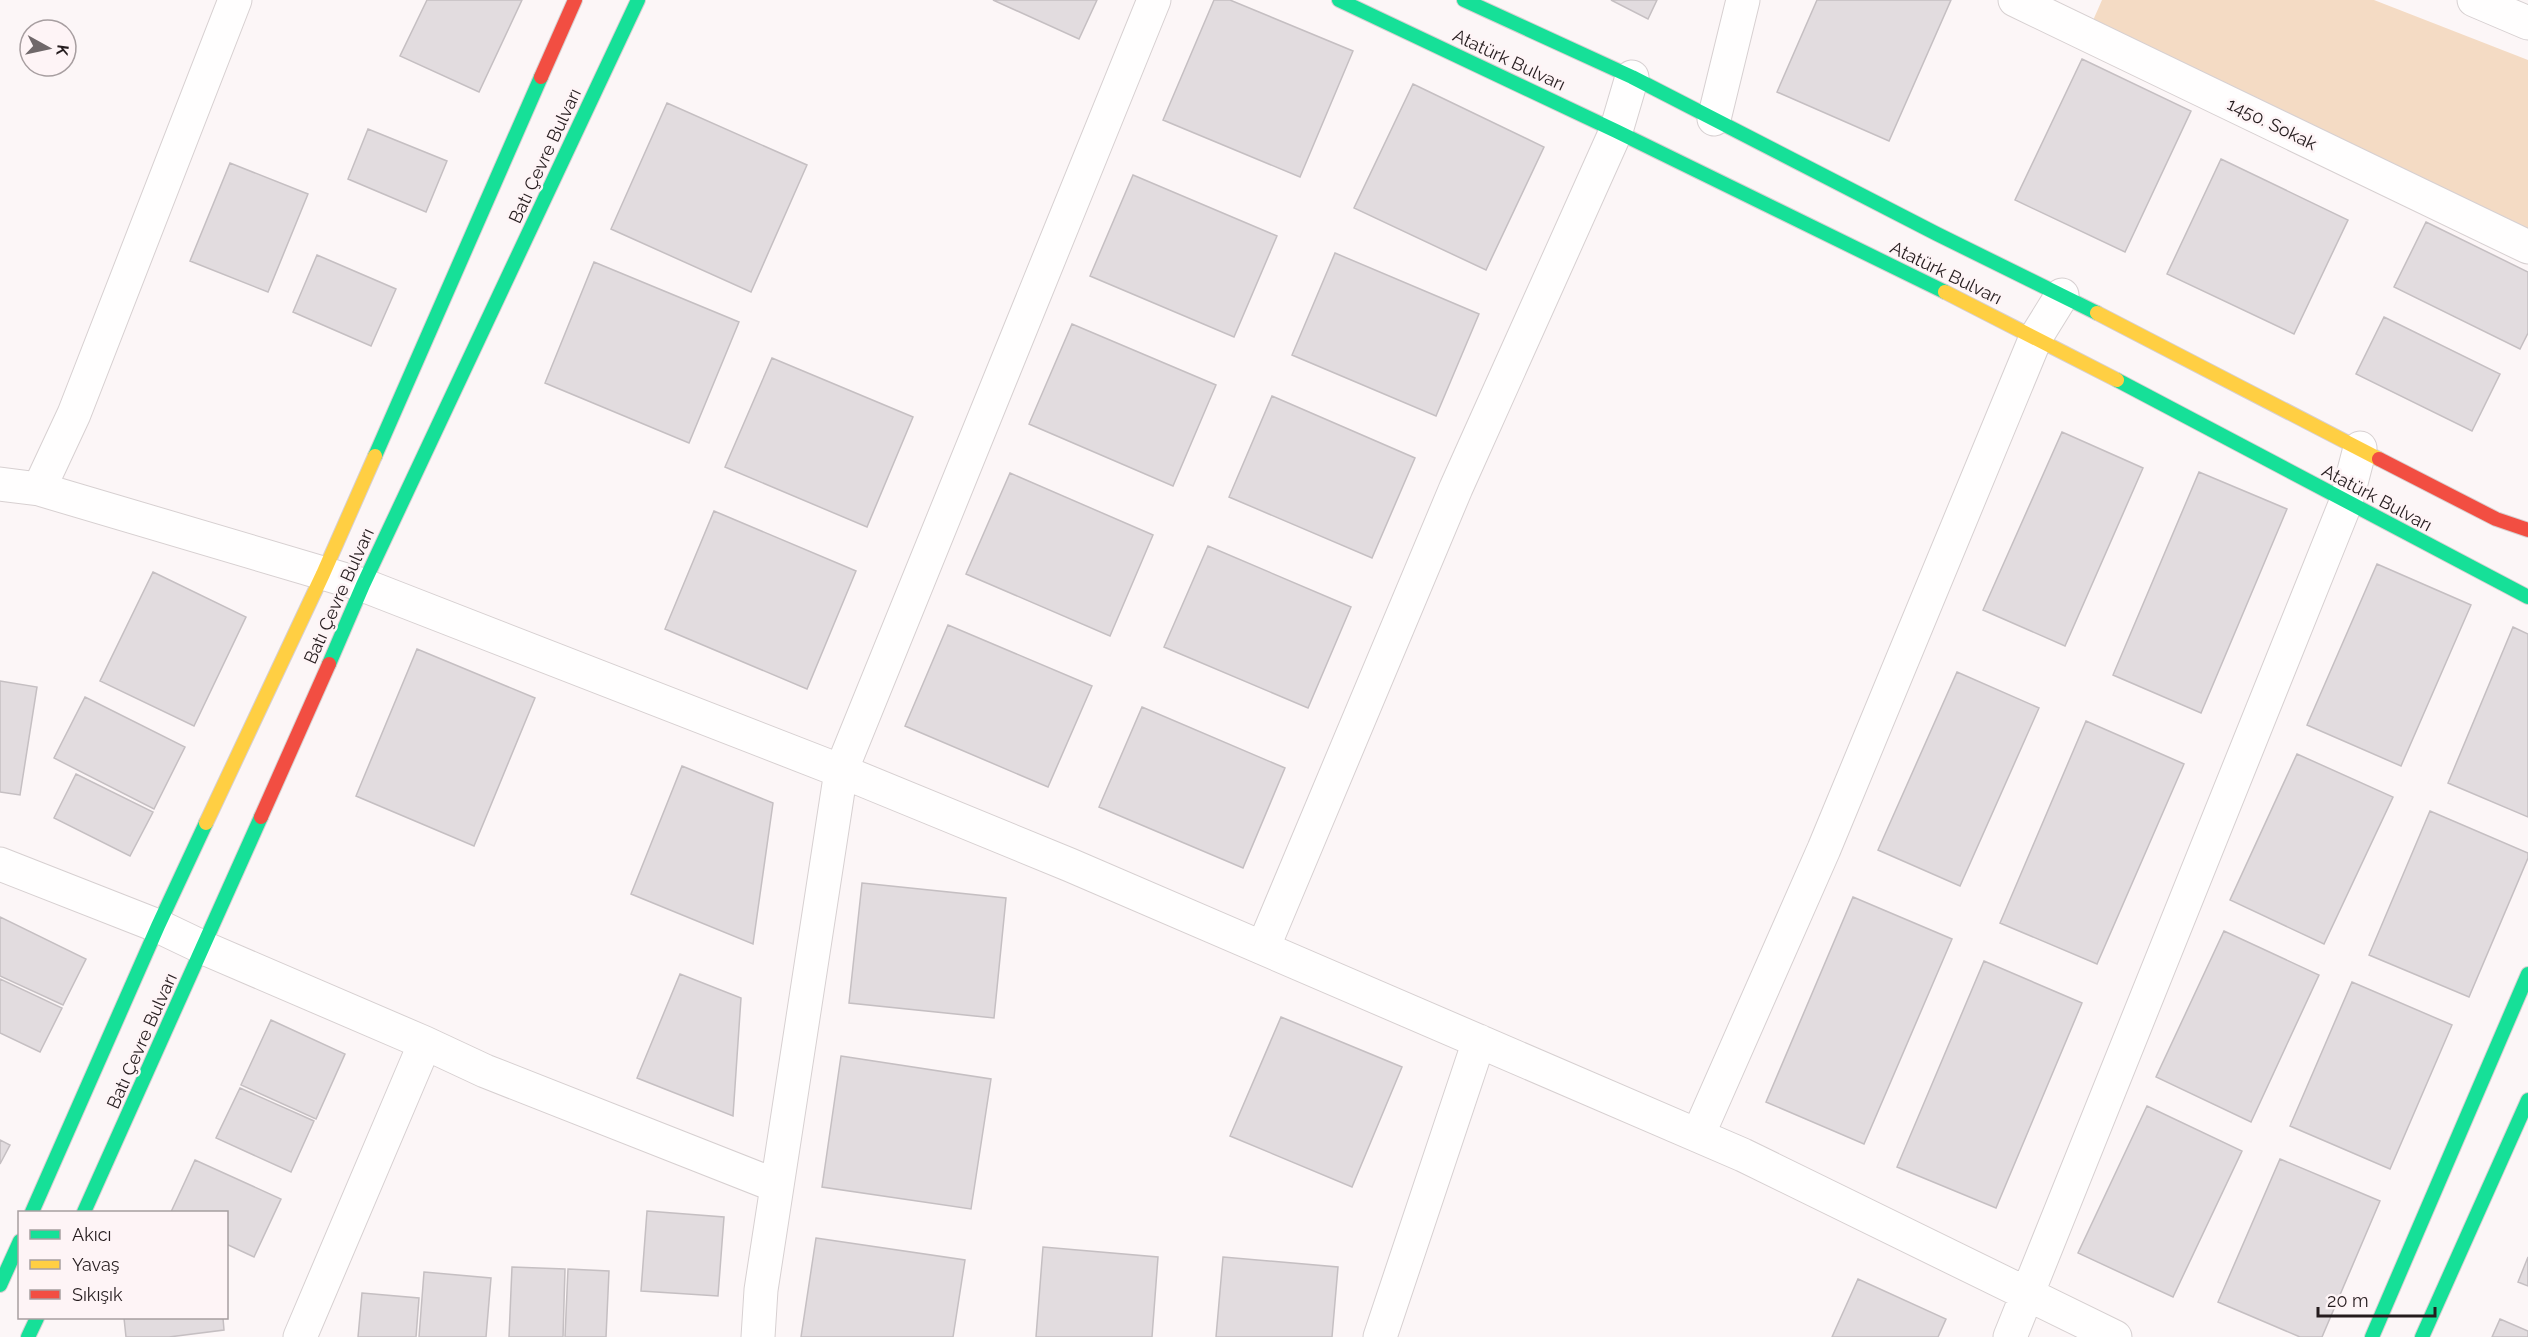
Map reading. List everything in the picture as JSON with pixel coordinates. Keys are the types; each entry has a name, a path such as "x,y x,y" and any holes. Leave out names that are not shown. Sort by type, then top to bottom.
{"main road":[{"name":"Batı Çevre Bulvarı","path":"32,1211 158,926 323,574 575,0"},
{"name":"Batı Çevre Bulvarı","path":"84,1211 204,948 363,585 638,0"},
{"name":"Atatürk Bulvarı","path":"1339,0 1616,131 2036,337 2528,597"},
{"name":"Atatürk Bulvarı","path":"1464,0 1632,77 2496,519 2528,530"},
{"path":"2372,1337 2528,974"},
{"path":"2422,1337 2528,1100"},
{"path":"0,1285 18,1245"},
{"path":"28,1337 36,1319"}],"street":[{"path":"39,489 74,414 235,0"},
{"path":"758,1337 761,1290 841,771 1154,0"},
{"path":"1714,119 1743,0"},
{"name":"1450. Sokak","path":"2015,0 2528,247"},
{"path":"2474,0 2528,23"},
{"path":"1263,948 1456,488 1616,131 1632,77"},
{"path":"1698,1135 1824,849 2036,337 2062,295"},
{"path":"2010,1337 2029,1295 2346,502 2360,448"},
{"path":"0,484 39,489 363,585 841,771 1070,865 1698,1135 1754,1160 2115,1337"},
{"path":"0,864 158,926 485,1071 777,1186"},
{"path":"1380,1337 1479,1041"},
{"path":"300,1337 425,1043"}],"shaded area":[{"path":"2102,0 2374,0 2528,60 2528,235 2091,25"}],"building":[{"path":"427,0 522,0 479,92 400,56"},
{"path":"993,0 1097,0 1079,39"},
{"path":"1214,0 1230,0 1353,51 1300,177 1163,120"},
{"path":"1611,0 1657,0 1648,19"},
{"path":"1817,0 1951,0 1889,141 1777,92"},
{"path":"2082,59 2191,111 2125,252 2015,200"},
{"path":"1413,84 1544,147 1486,270 1354,208"},
{"path":"667,103 807,165 751,292 611,229"},
{"path":"368,129 447,161 426,212 348,179"},
{"path":"2221,159 2348,220 2294,334 2167,274"},
{"path":"230,163 308,194 268,292 190,261"},
{"path":"1133,175 1277,236 1234,337 1090,276"},
{"path":"2426,222 2528,272 2528,333 2520,349 2394,287"},
{"path":"1335,253 1479,314 1436,416 1292,355"},
{"path":"317,255 396,289 371,346 293,312"},
{"path":"594,262 739,322 689,443 545,383"},
{"path":"2384,317 2500,374 2472,431 2356,374"},
{"path":"1072,324 1216,385 1173,486 1029,424"},
{"path":"772,358 913,417 867,527 725,467"},
{"path":"1272,396 1415,458 1372,558 1229,497"},
{"path":"2062,432 2143,468 2065,646 1983,610"},
{"path":"2199,472 2287,509 2201,713 2113,675"},
{"path":"1010,473 1153,535 1110,636 966,574"},
{"path":"714,511 856,571 807,689 665,629"},
{"path":"1208,546 1351,607 1308,708 1164,647"},
{"path":"2377,564 2471,605 2401,766 2307,725"},
{"path":"153,572 246,617 194,726 100,681"},
{"path":"948,625 1092,686 1048,787 905,726"},
{"path":"2513,627 2528,634 2528,817 2448,783"},
{"path":"417,649 535,698 474,846 356,796"},
{"path":"1957,672 2039,708 1960,886 1878,850"},
{"path":"0,681 37,687 20,795 0,792"},
{"path":"85,697 185,747 154,809 54,758"},
{"path":"1142,707 1285,768 1243,868 1099,807"},
{"path":"2086,721 2184,764 2097,964 2000,923"},
{"path":"2297,754 2393,797 2324,944 2230,900"},
{"path":"682,766 773,803 753,944 631,894"},
{"path":"76,774 153,812 130,856 54,818"},
{"path":"2430,811 2528,853 2528,858 2469,997 2369,955"},
{"path":"862,883 1006,898 994,1018 849,1003"},
{"path":"1853,897 1952,939 1864,1144 1766,1102"},
{"path":"0,917 86,959 63,1005 0,976"},
{"path":"2224,931 2319,975 2251,1122 2156,1077"},
{"path":"1984,961 2082,1003 1996,1208 1897,1167"},
{"path":"680,974 741,998 733,1116 637,1078"},
{"path":"0,979 62,1008 40,1052 0,1033"},
{"path":"2352,982 2452,1025 2390,1169 2290,1126"},
{"path":"1281,1017 1402,1067 1352,1187 1230,1136"},
{"path":"271,1020 345,1054 316,1119 241,1085"},
{"path":"841,1056 991,1079 971,1209 822,1187"},
{"path":"240,1088 314,1121 291,1172 216,1138"},
{"path":"2147,1106 2242,1151 2173,1297 2078,1253"},
{"path":"0,1140 10,1145 0,1164"},
{"path":"2280,1159 2380,1201 2322,1337 2300,1337 2218,1302"},
{"path":"195,1160 281,1199 254,1257 228,1245 228,1211 171,1211"},
{"path":"647,1211 724,1217 718,1296 641,1291"},
{"path":"816,1238 965,1260 953,1337 801,1337"},
{"path":"1043,1247 1158,1257 1152,1337 1036,1337"},
{"path":"1223,1257 1338,1267 1332,1337 1216,1337"},
{"path":"2528,1257 2528,1286 2518,1282"},
{"path":"512,1267 565,1269 563,1337 509,1337"},
{"path":"568,1269 609,1271 606,1337 565,1337"},
{"path":"424,1272 491,1278 486,1337 419,1337"},
{"path":"1858,1279 1946,1319 1938,1337 1832,1337"},
{"path":"362,1293 419,1298 416,1337 358,1337"},
{"path":"124,1319 223,1319 224,1330 169,1337 126,1337"},
{"path":"2500,1319 2528,1331 2528,1337 2492,1337"}],"traffic: fast":[{"path":"329,664 363,585 638,0"},
{"path":"1339,0 1616,131 1945,292"},
{"path":"1464,0 1632,77 1937,234 2097,313"},
{"path":"375,456 541,77"},
{"path":"2117,380 2528,597"},
{"path":"84,1211 261,817"},
{"path":"32,1211 206,823"},
{"path":"2372,1337 2528,974"},
{"path":"2422,1337 2528,1100"},
{"path":"0,1285 18,1245"},
{"path":"28,1337 37,1319"}],"traffic: slow":[{"path":"1945,292 2117,380"},
{"path":"2097,313 2379,459"},
{"path":"206,823 323,574 375,456"}],"traffic: jam":[{"path":"541,77 575,0"},
{"path":"2379,459 2496,519 2528,530"},
{"path":"261,817 329,664"}]}
